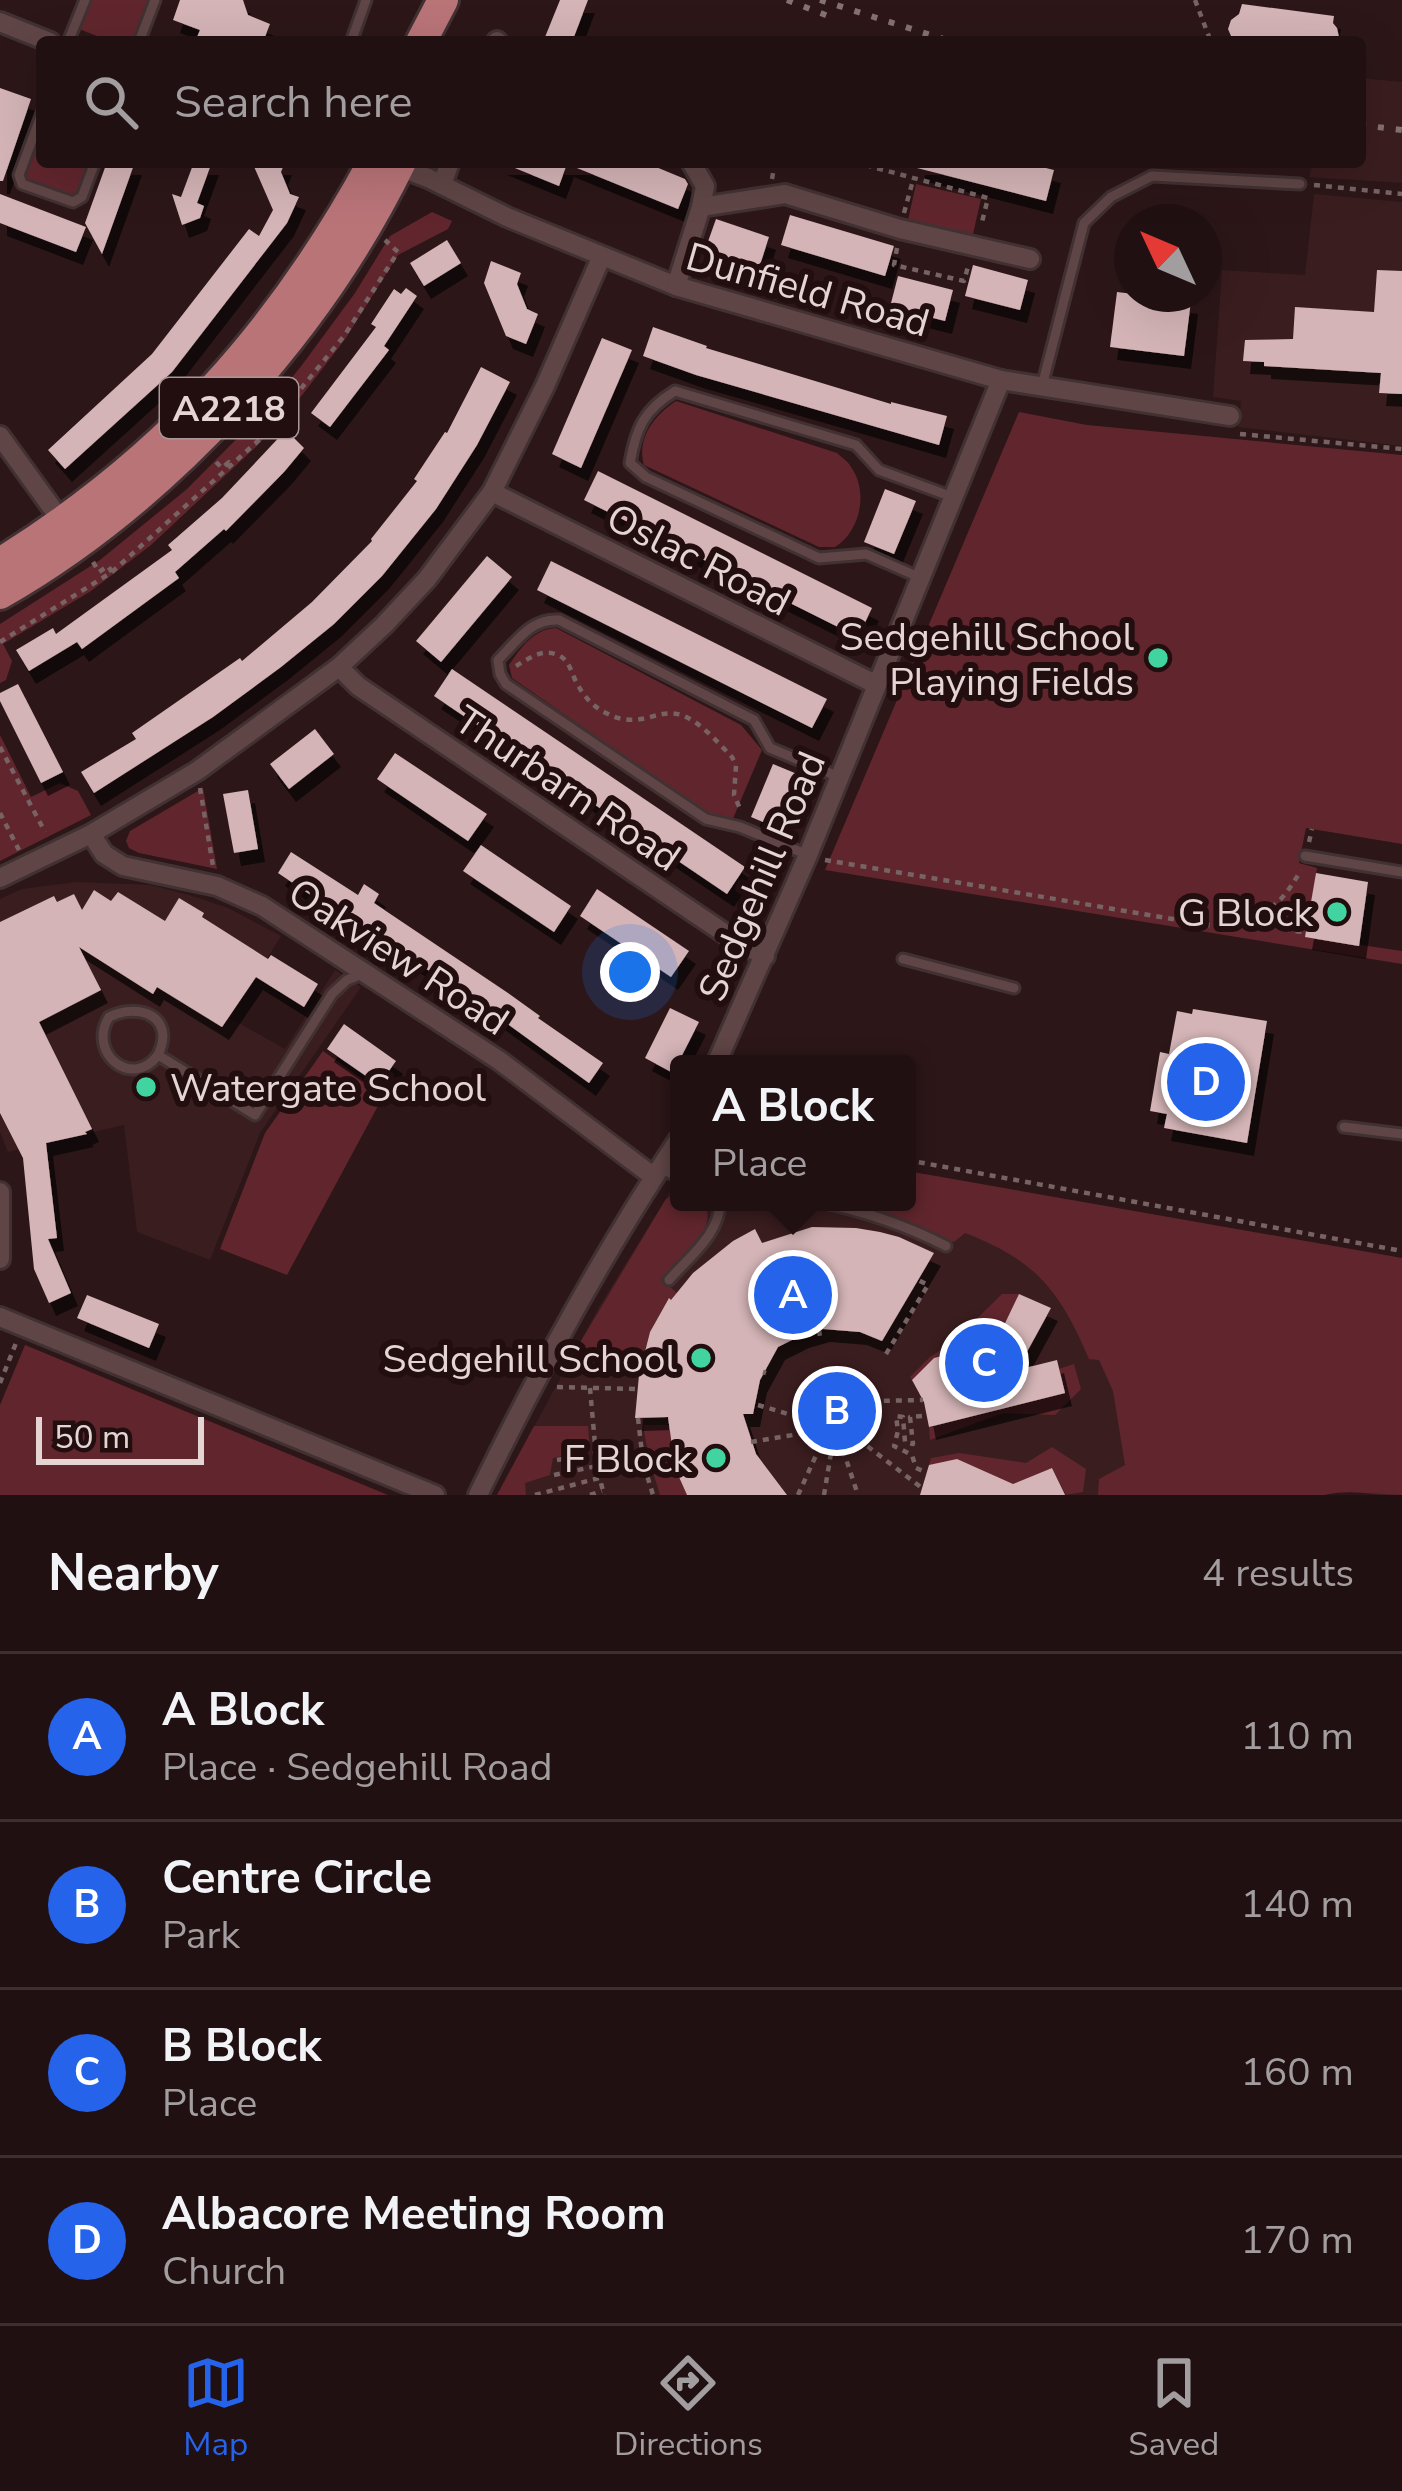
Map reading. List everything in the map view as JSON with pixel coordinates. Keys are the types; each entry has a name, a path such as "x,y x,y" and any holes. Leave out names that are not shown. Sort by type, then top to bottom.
{"main road":[{"path":"424,36 442,2"},
{"path":"442,2 445,36"},
{"name":"A2218","path":"0,594 77,542 144,458 238,364 386,168"},
{"name":"A2218","path":"0,563 77,542"}],"street":[{"path":"0,22 36,36"},
{"name":"Dunfield Road","path":"402,168 601,258 676,286 1001,380 1234,425"},
{"path":"442,185 448,168"},
{"path":"676,286 705,186 694,168"},
{"path":"701,207 785,194 900,229 1030,259"},
{"path":"0,878 91,834 197,771 339,667 427,579 492,492 601,258"},
{"name":"Sedgehill Road","path":"720,1055 808,855 1001,380"},
{"path":"0,436 77,542"},
{"name":"Oslac Road","path":"492,492 877,685"},
{"name":"Thurbarn Road","path":"339,667 377,699 765,956"},
{"name":"Oakview Road","path":"91,834 104,854 123,866 217,886 262,905 500,1061 657,1172"},
{"path":"478,1495 534,1380 670,1152"},
{"path":"0,1192 0,1259"},
{"path":"0,1317 435,1495"}],"lane":[{"path":"70,36 85,0"},
{"path":"141,36 154,0"},
{"path":"354,36 367,0"},
{"path":"36,128 19,175 22,184 74,202 82,197 92,168"},
{"path":"1042,386 1084,223 1111,197 1152,176 1300,184"},
{"path":"922,578 866,554 819,558 646,477 630,463 634,439 651,406 675,391 856,445 879,470 955,498"},
{"path":"808,855 740,827 706,819 506,684 499,660 533,625 544,619 559,620 754,720 770,748 839,777"},
{"path":"1305,856 1402,872"},
{"path":"903,958 1014,988"},
{"path":"158,1055 255,1115 332,994 347,980 367,972"},
{"path":"134,1008 150,1014 160,1023 164,1040 158,1055 143,1069 118,1064 101,1040 109,1017 134,1008"},
{"path":"1344,1127 1402,1134"},
{"path":"657,1172 670,1176"},
{"path":"669,1280 716,1228 720,1211"},
{"path":"860,1211 904,1225 946,1246"}],"path":[{"path":"1195,0 1209,36"},
{"path":"900,229 914,180"},
{"path":"1300,184 1402,194"},
{"path":"0,642 112,572 259,440 355,319 398,252 382,238"},
{"path":"1234,425 1402,449"},
{"path":"211,457 222,468 229,461 233,465"},
{"path":"77,542 99,572 108,566 112,572"},
{"path":"500,674 542,652 553,653 569,664 585,696 608,714 634,721 672,713 689,719 736,765 734,795 741,811 740,827"},
{"path":"0,747 56,853"},
{"path":"197,771 217,886"},
{"path":"0,813 22,856"},
{"path":"808,855 1220,927 1258,918 1279,902 1300,874 1312,829"},
{"path":"1267,911 1290,932 1306,932"},
{"path":"916,1162 1402,1251"},
{"path":"886,1354 928,1286 919,1280"},
{"path":"909,1296 918,1302"},
{"path":"0,1383 22,1326"},
{"path":"534,1380 555,1387 637,1389"},
{"path":"590,1388 603,1493 590,1495"},
{"path":"758,1405 798,1417 801,1433 818,1450 831,1453 858,1438 869,1420 870,1401 923,1400"},
{"path":"922,1417 910,1417 913,1444 904,1442 903,1417 896,1416 895,1446 912,1455 916,1468 923,1471"},
{"path":"638,1418 653,1495"},
{"path":"751,1442 801,1433"},
{"path":"858,1438 922,1488"},
{"path":"798,1495 818,1450"},
{"path":"843,1450 858,1495"},
{"path":"824,1495 831,1453"},
{"path":"557,1460 596,1454"},
{"path":"554,1475 597,1466"},
{"path":"535,1495 599,1478"}],"shaded area":[{"path":"90,0 150,0 136,36 97,36 79,29"},
{"path":"1366,79 1402,82 1402,183 1309,177 1311,168 1366,168"},
{"path":"34,149 36,168 86,168 71,197 27,182"},
{"path":"916,184 981,199 973,234 908,220"},
{"path":"1314,194 1402,202 1402,446 1238,427 1241,401 1213,397 1222,270 1305,275"},
{"path":"432,212 452,221 448,229 398,255 346,338 258,445 151,545 91,591 3,644 12,661 6,680 0,683 0,624 100,560 187,489 269,406 302,365 390,236"},
{"path":"676,401 837,453 850,465 860,488 859,511 851,532 835,547 819,547 644,465 649,428"},
{"name":"Sedgehill School Playing Fields","path":"1019,412 1087,425 1402,455 1402,844 1306,828 1299,863 1317,868 1306,937 1402,951 1402,964 825,870"},
{"path":"556,628 741,725 762,750 732,821 711,816 512,678 509,665 523,646 535,635"},
{"path":"0,735 31,797 60,783 78,791 91,815 0,861"},
{"path":"203,788 217,869 129,848 130,831"},
{"name":"Watergate School","path":"76,882 151,885 189,895 228,908 281,936 230,1018 285,1049 335,970 361,987 260,1133 210,1260 137,1232 124,1125 8,1152 0,1132 0,899 22,889"},
{"path":"323,1051 386,1091 287,1275 220,1249 265,1133"},
{"path":"916,1173 1402,1258 1402,1495 1350,1491 1324,1495 497,1495 599,1307 670,1192 670,1211 916,1211"},
{"path":"916,1173 1402,1258 1402,1495 1098,1495 1099,1479 1125,1465 1113,1391 1099,1360 1089,1359 1056,1296 1028,1267 990,1243 965,1233 954,1242 873,1211 916,1211"},
{"path":"670,1197 670,1211 708,1214 695,1245 661,1279 677,1293 668,1299 650,1332 641,1363 578,1346"},
{"path":"1002,1294 1019,1294 996,1342 934,1358 912,1380 930,1357 953,1342"},
{"path":"25,1345 388,1495 0,1495 0,1405"},
{"path":"1074,1364 1081,1389 1055,1415 1003,1413 930,1440 929,1427 1064,1393 1059,1369"},
{"path":"837,1385 854,1393 862,1410 854,1427 837,1435 820,1427 812,1410 820,1393"},
{"path":"643,1425 669,1425 675,1468 687,1495 660,1495"},
{"path":"534,1426 588,1426 590,1450 553,1458 550,1475 525,1483 526,1495 497,1495"},
{"path":"1052,1447 1086,1469 1083,1492 1065,1495 1052,1468 1013,1484 929,1465 931,1458 959,1453 1026,1463"}],"building":[{"path":"180,0 243,0 248,15 270,24 265,36 198,36 200,30 173,20"},
{"path":"560,0 588,0 574,36 545,36"},
{"path":"1242,4 1334,16 1339,36 1231,36 1231,20"},
{"path":"0,88 31,99 3,181 0,181"},
{"path":"105,168 133,168 102,254 85,223"},
{"path":"192,168 210,168 197,203 204,206 200,218 182,225 172,194 181,197"},
{"path":"255,168 283,168 290,194 299,197 287,223 172,372 65,469 48,450 152,354 249,229 259,236 273,210"},
{"path":"515,168 566,168 559,186"},
{"path":"577,168 658,168 688,184 678,209"},
{"path":"917,168 1054,170 1046,201"},
{"path":"0,194 86,227 76,252 0,223"},
{"path":"790,215 894,246 885,276 781,245"},
{"path":"716,219 769,237 759,268 705,250"},
{"path":"447,240 461,263 424,286 410,263"},
{"path":"491,261 521,273 517,284 527,309 538,314 526,344 506,336 484,283"},
{"path":"973,265 1028,280 1020,310 965,296"},
{"path":"1377,270 1402,271 1402,394 1379,393 1381,373 1243,361 1245,340 1293,339 1295,307 1374,312"},
{"path":"898,276 953,290 945,321 890,307"},
{"path":"406,288 417,296 384,346 389,350 330,427 311,413 376,327 371,324 394,289 401,294"},
{"path":"1114,312 1190,312 1184,356 1110,347"},
{"path":"653,327 706,348 891,404 947,416 939,445 643,356"},
{"path":"602,338 632,350 581,468 552,454"},
{"path":"481,367 510,382 436,509 382,576 281,667 94,793 81,772 136,739 132,733 240,658 242,661 312,602 372,541 417,481"},
{"path":"286,430 304,448 226,531 175,572 179,578 82,649 77,642 29,671 16,650 53,628 56,634 172,550 168,545 222,498"},
{"path":"598,471 872,608 858,637 584,500"},
{"path":"885,489 916,501 894,554 864,542"},
{"path":"487,556 512,577 441,662 416,641"},
{"path":"551,561 827,699 812,728 537,590"},
{"path":"452,669 745,867 727,894 434,696"},
{"path":"18,684 63,772 41,783 0,701 0,693"},
{"path":"315,729 334,754 289,789 270,764"},
{"path":"395,753 487,814 468,841 377,779"},
{"path":"773,764 802,776 780,829 751,817"},
{"path":"248,790 258,849 234,853 223,794"},
{"path":"481,845 571,906 554,932 463,871"},
{"path":"291,852 358,895 364,884 379,894 374,903 603,1063 589,1083 386,939 278,873"},
{"name":"G Block","path":"1316,873 1368,882 1359,946 1305,937"},
{"path":"597,889 689,951 671,977 580,916"},
{"path":"94,890 111,901 118,892 165,921 179,898 268,959 271,955 318,984 304,1007 256,977 222,1027 157,987 153,994 79,947 101,990 39,1022 92,1129 46,1143 57,1238 48,1239 71,1293 49,1303 34,1269 23,1158 0,1113 0,922 54,896 57,902 74,894 82,910"},
{"path":"670,1008 699,1022 682,1055 670,1055 670,1071 645,1058"},
{"path":"1193,1009 1267,1021 1247,1143 1164,1128 1167,1114 1150,1111 1160,1052 1169,1054 1177,1011 1192,1014"},
{"path":"344,1024 396,1061 379,1085 327,1049"},
{"path":"812,1227 880,1232 934,1253 882,1341 860,1332 823,1329 778,1347 760,1380 753,1414 743,1414 756,1454 787,1495 687,1495 675,1468 668,1417 635,1418 650,1332 669,1298 733,1241 755,1229 762,1243"},
{"path":"1019,1294 1051,1308 1017,1370 1057,1360 1065,1393 929,1427 924,1402 912,1380 934,1358 996,1342"},
{"path":"87,1295 159,1324 149,1348 77,1318"},
{"path":"957,1459 1013,1484 1052,1468 1065,1495 920,1495 929,1465"}],"railway":[{"path":"787,0 836,19"},
{"path":"820,0 934,36"},
{"path":"1366,126 1402,130"}],"place":[{"name":"Sedgehill School Playing Fields","path":"1158,658"},
{"name":"G Block","path":"1337,912"},
{"name":"Albacore Meeting Room","path":"1206,1082"},
{"name":"Watergate School","path":"146,1087"},
{"name":"A Block","path":"793,1295"},
{"name":"Sedgehill School","path":"701,1358"},
{"name":"B Block","path":"984,1363"},
{"name":"Centre Circle","path":"837,1411"},
{"name":"F Block","path":"716,1458"}]}
